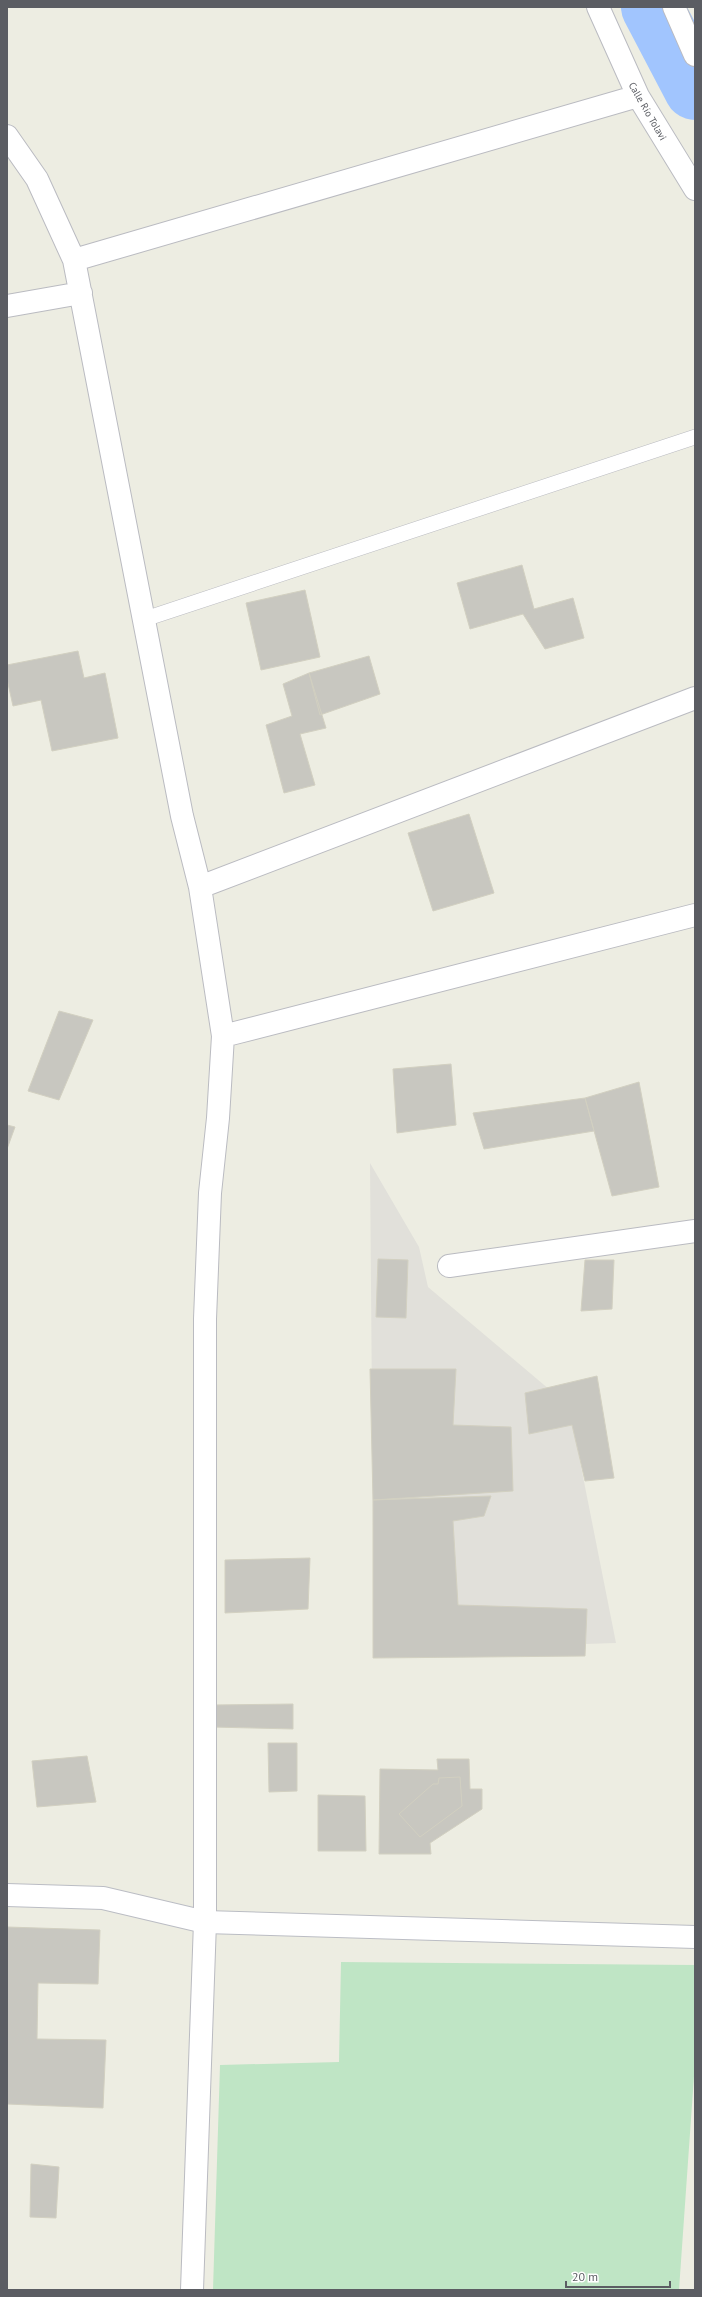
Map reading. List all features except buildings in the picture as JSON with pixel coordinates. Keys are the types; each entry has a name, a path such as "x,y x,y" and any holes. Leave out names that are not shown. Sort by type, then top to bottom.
{"street":[{"name":"Calle Río Tolavi","path":"598,7 638,96 695,189"},
{"path":"674,7 695,55"},
{"path":"74,260 638,96"},
{"path":"7,136 37,179 74,260 145,619 182,816 200,887 223,1036 218,1118 210,1193 205,1319 205,1922 192,2290"},
{"path":"7,306 81,293"},
{"path":"200,887 695,698"},
{"path":"223,1036 695,915"},
{"path":"449,1266 695,1231"},
{"path":"7,1895 103,1898 205,1922 695,1937"}],"lane":[{"path":"145,619 695,437"}],"shaded area":[{"path":"370,1163 419,1247 428,1287 569,1406 616,1643 374,1651"}],"green space":[{"path":"341,1962 695,1965 695,2062 679,2290 213,2290 220,2065 339,2062"}],"waterway":[{"path":"652,7 695,89"}]}
